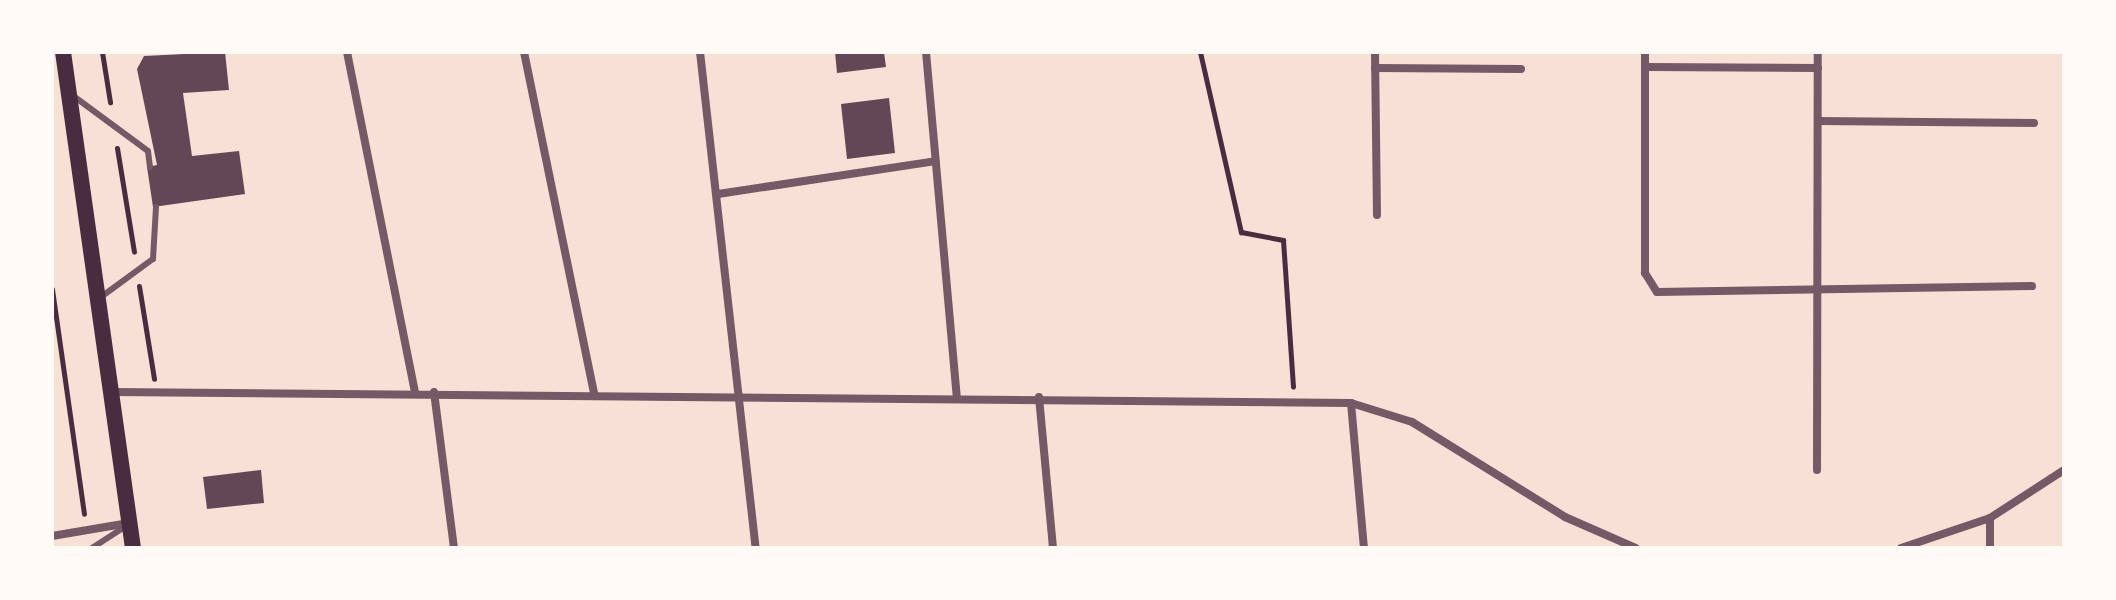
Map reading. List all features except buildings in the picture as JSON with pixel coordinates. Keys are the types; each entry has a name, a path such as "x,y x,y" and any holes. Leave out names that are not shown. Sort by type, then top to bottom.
{"main road":[{"path":"63,52 133,548"}],"street":[{"path":"347,52 415,392"},
{"path":"524,52 594,393"},
{"path":"700,52 742,393 756,548"},
{"path":"926,52 957,396"},
{"path":"1375,52 1377,215"},
{"path":"1645,52 1645,273 1651,288 1818,290 2032,286"},
{"path":"1817,470 1818,52"},
{"path":"1645,67 1818,68"},
{"path":"1375,68 1521,69"},
{"path":"1818,121 2034,123"},
{"path":"718,194 936,161"},
{"path":"111,392 742,393 1351,403 1412,422 1565,517 1636,548"},
{"path":"434,392 454,548"},
{"path":"1039,397 1053,548"},
{"path":"1351,403 1364,548"},
{"path":"1901,548 1990,518 2064,470"},
{"path":"1990,518 1990,548"},
{"path":"52,536 129,523"}],"lane":[{"path":"69,93 148,151 150,167"},
{"path":"98,299 153,259 156,207"},
{"path":"92,548 129,523"}],"path":[{"path":"102,52 156,392"},
{"path":"1200,52 1241,232 1283,240 1294,401"},
{"path":"52,289 86,530"}]}
